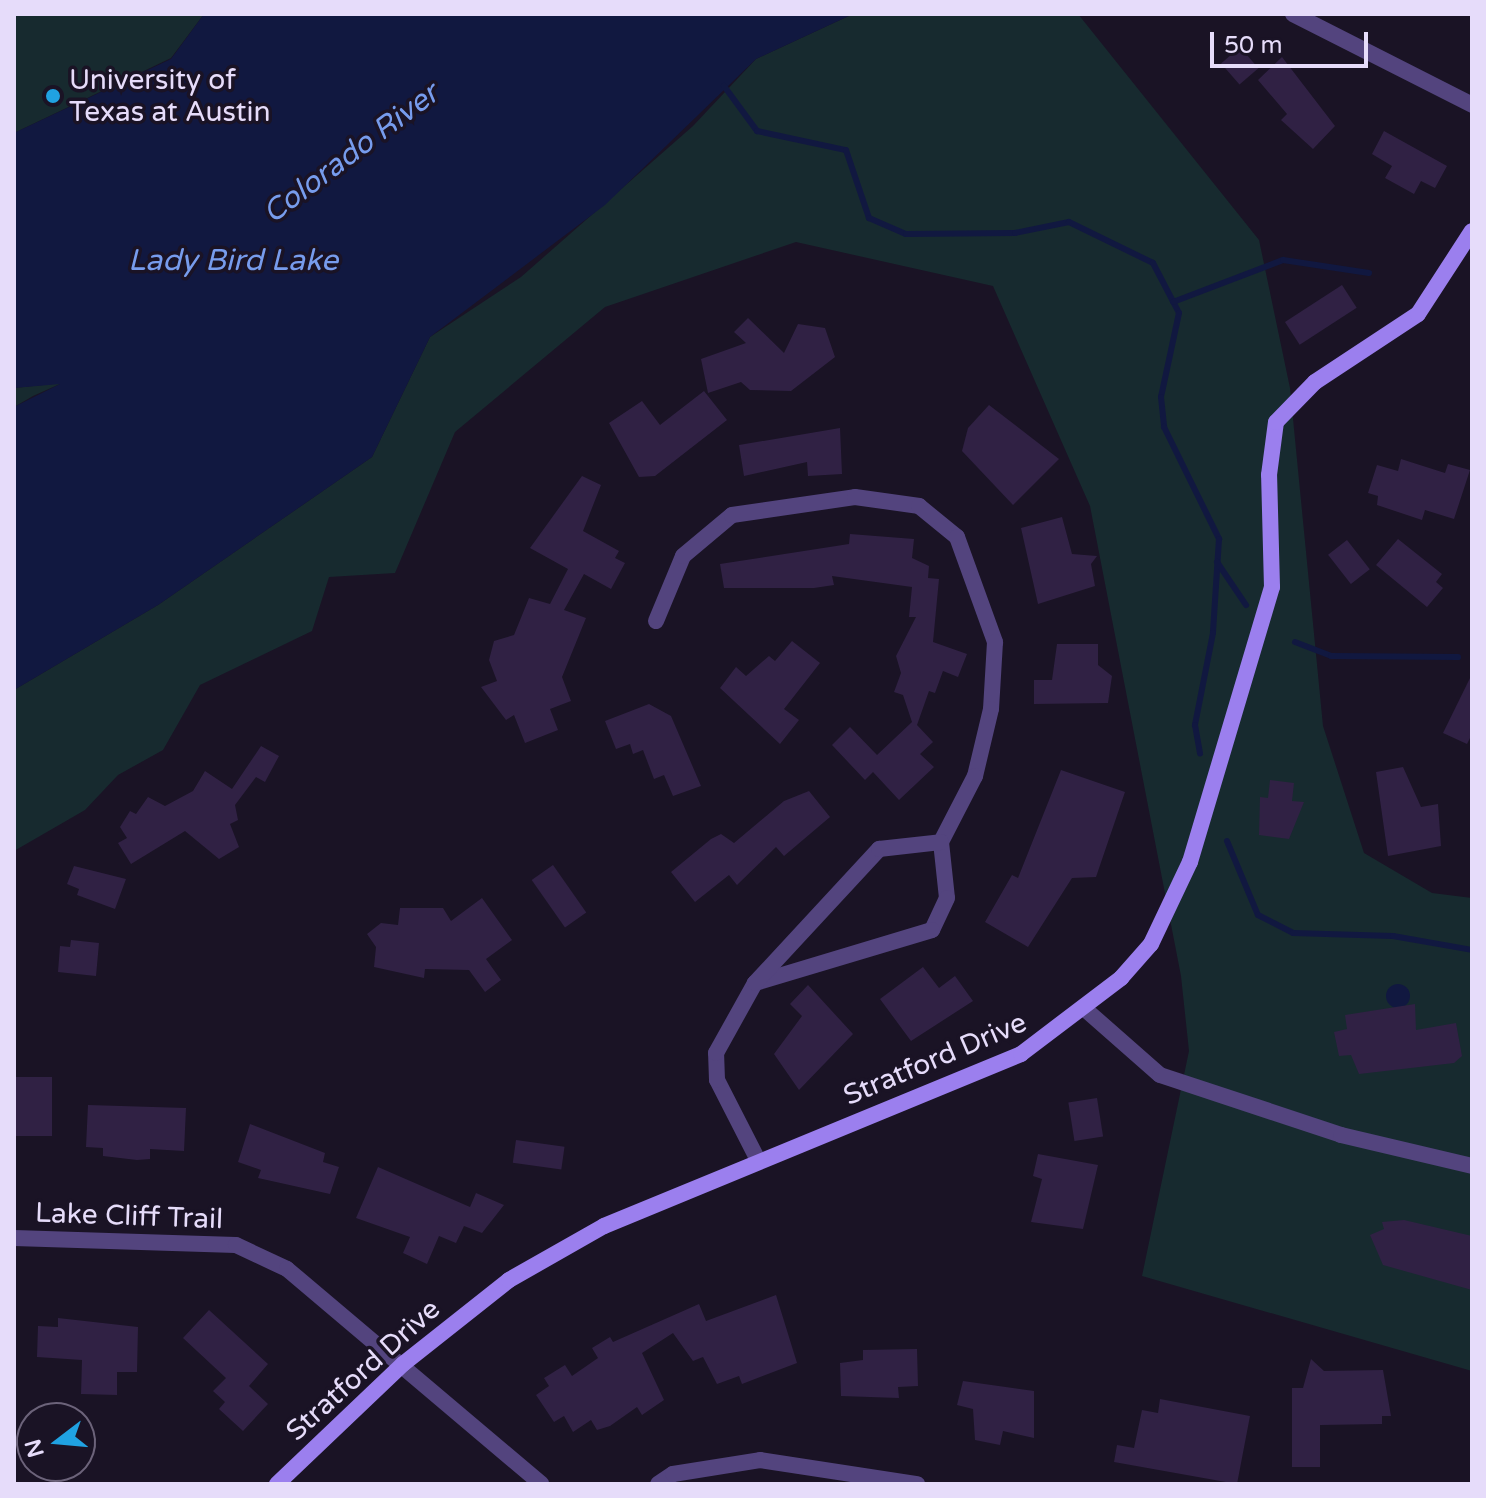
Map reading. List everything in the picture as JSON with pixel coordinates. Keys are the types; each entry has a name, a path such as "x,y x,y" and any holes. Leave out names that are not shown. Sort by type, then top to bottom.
{"street":[{"path":"1293,14 1472,105"},
{"name":"Stratford Drive","path":"277,1484 403,1364 542,1261 758,1160 985,1071 1086,1010 1151,944 1190,862 1272,587 1269,475 1276,422 1315,382 1418,314 1472,231"},
{"path":"656,621 683,556 732,515 855,497 919,506 957,537 995,642 991,709 975,776 941,842 947,898 932,930 755,983"},
{"path":"758,1160 717,1080 716,1053 755,983 879,849 941,842"},
{"path":"1086,1010 1160,1075 1341,1135 1472,1166"},
{"name":"Lake Cliff Trail","path":"14,1238 236,1245 287,1269 403,1364 541,1484"},
{"path":"658,1484 673,1474 760,1460 917,1484"}],"green space":[{"name":"University of Texas at Austin","path":"14,14 204,14 171,58 14,133"},
{"path":"853,14 1078,14 1259,240 1290,388 1323,726 1364,853 1432,893 1472,898 1472,1371 1142,1276 1189,1051 1181,976 1090,506 993,286 796,242 605,307 455,432 395,573 329,577 312,631 200,685 163,750 118,775 85,810 14,851 14,690 158,605 372,457 430,337 521,277 693,126 756,59"},
{"path":"62,383 33,396 14,407 14,388"}],"water":[{"name":"Lady Bird Lake","path":"204,14 853,14 756,59 605,205 430,337 372,457 158,605 14,690 14,407 60,384 14,388 14,133 171,59"},
{"path":"1398,984 1409,991 1410,996 1403,1007 1398,1008 1387,1001 1386,996 1393,985"}],"building":[{"path":"1240,47 1258,68 1240,85 1221,63"},
{"path":"1282,57 1335,126 1313,149 1281,120 1287,114 1258,80"},
{"path":"1384,131 1447,166 1435,188 1421,181 1414,194 1385,178 1392,166 1372,154"},
{"path":"1342,285 1357,308 1300,345 1285,322"},
{"path":"748,318 784,353 798,324 825,328 835,357 791,391 750,390 741,382 708,393 701,359 746,343 734,332"},
{"path":"704,391 727,420 655,476 639,477 609,423 642,401 660,425"},
{"path":"989,405 1059,459 1013,505 962,451 968,428"},
{"path":"840,428 842,474 808,476 807,462 744,476 739,445"},
{"path":"1401,459 1445,473 1448,464 1470,470 1454,519 1425,510 1422,520 1377,505 1378,496 1368,493 1377,465 1398,471"},
{"path":"582,476 601,485 583,531 619,551 615,558 625,563 611,589 584,574 564,610 586,618 562,677 571,701 550,709 558,730 525,743 514,715 506,720 481,687 497,681 489,660 494,641 514,635 529,598 550,604 568,569 530,548"},
{"path":"1062,517 1072,554 1097,556 1091,564 1095,586 1038,604 1021,528"},
{"path":"850,534 914,539 912,558 929,566 928,578 939,579 933,642 967,654 958,677 943,671 935,693 929,691 917,725 933,742 920,754 934,767 899,800 873,772 865,780 832,745 850,727 877,755 912,722 903,695 894,692 901,673 896,656 916,617 909,617 912,587 832,576 834,585 814,588 724,588 720,564 849,544"},
{"path":"1398,539 1442,574 1436,582 1443,588 1427,607 1376,565"},
{"path":"1347,540 1370,569 1351,584 1328,555"},
{"path":"792,641 820,663 784,709 799,720 780,744 720,688 736,667 746,676 769,656 775,661"},
{"path":"1057,644 1098,644 1098,665 1112,676 1108,703 1034,704 1034,680 1052,680"},
{"path":"1472,674 1472,734 1467,744 1443,733"},
{"path":"649,704 671,716 701,786 673,796 664,775 654,779 643,750 633,754 630,744 616,749 605,721"},
{"path":"261,746 279,756 265,782 256,777 235,805 238,820 230,824 239,847 219,859 185,831 131,864 118,843 127,838 120,827 130,811 136,814 148,797 165,806 193,791 205,771 232,789"},
{"path":"1403,767 1421,807 1438,804 1441,846 1388,856 1376,772"},
{"path":"1061,770 1125,792 1096,877 1072,878 1028,947 985,922 1012,875 1018,878"},
{"path":"1270,780 1294,783 1292,801 1304,802 1289,839 1259,835 1260,797 1268,798"},
{"path":"809,791 830,817 784,856 776,847 737,885 729,875 695,902 671,872 711,839 721,834 734,843 784,801"},
{"path":"553,865 586,913 565,927 532,880"},
{"path":"74,866 126,879 115,909 77,895 79,889 67,884"},
{"path":"482,898 512,940 486,959 501,980 485,992 469,970 425,969 424,978 374,967 376,947 367,934 381,923 398,925 400,908 443,908 451,921"},
{"path":"71,940 99,943 96,976 58,972 60,946 70,947"},
{"path":"923,967 939,988 955,976 973,1001 911,1041 880,999"},
{"path":"808,985 853,1034 799,1090 774,1054 802,1016 790,1004"},
{"path":"1415,1004 1416,1030 1456,1023 1462,1056 1454,1063 1359,1074 1351,1055 1339,1056 1334,1032 1347,1029 1345,1015"},
{"path":"14,1077 52,1077 52,1136 14,1136"},
{"path":"1097,1098 1103,1137 1074,1141 1068,1103"},
{"path":"88,1105 186,1108 184,1151 150,1149 150,1159 137,1160 103,1156 103,1148 86,1147"},
{"path":"250,1124 325,1153 323,1162 339,1167 330,1194 258,1178 261,1170 238,1162"},
{"path":"516,1140 565,1147 561,1170 513,1163"},
{"path":"1038,1154 1098,1165 1083,1229 1031,1222 1042,1179 1033,1176"},
{"path":"378,1167 470,1207 476,1193 504,1205 482,1233 464,1226 456,1243 439,1236 427,1264 403,1253 410,1237 356,1218"},
{"path":"1404,1220 1472,1236 1472,1290 1383,1265 1370,1235 1384,1229 1382,1222"},
{"path":"776,1295 797,1363 742,1384 739,1376 717,1384 703,1357 693,1361 673,1333 642,1353 664,1400 642,1415 637,1407 610,1426 597,1430 591,1420 573,1432 564,1416 554,1422 536,1395 549,1386 544,1378 565,1365 572,1376 598,1358 592,1348 610,1337 613,1342 699,1304 706,1321"},
{"path":"209,1310 268,1364 249,1386 268,1404 243,1431 219,1409 225,1402 213,1391 226,1378 183,1338"},
{"path":"58,1318 138,1327 137,1372 117,1372 117,1395 81,1394 82,1360 37,1357 38,1326 58,1327"},
{"path":"917,1349 918,1386 898,1387 899,1398 841,1396 840,1363 863,1360 863,1350"},
{"path":"1311,1359 1324,1371 1383,1370 1391,1416 1382,1416 1382,1424 1320,1425 1320,1467 1292,1467 1292,1388 1303,1388"},
{"path":"963,1381 1034,1391 1034,1438 1003,1431 1000,1445 975,1440 973,1409 957,1405"},
{"path":"1160,1399 1250,1416 1237,1484 1114,1462 1117,1445 1134,1448 1142,1410 1158,1413"}],"waterway":[{"path":"724,86 757,131 846,150 869,218 906,234 1015,233 1069,222 1153,263 1179,313 1161,397 1164,427 1219,539 1213,633 1195,725 1200,754"},
{"path":"1173,302 1283,260 1369,273"},
{"path":"1217,562 1246,605"},
{"path":"1295,642 1331,656 1458,657"},
{"path":"1227,841 1258,915 1293,933 1393,936 1472,950"}],"place":[{"name":"University of Texas at Austin","path":"53,96"}],"water label":[{"name":"Colorado River","path":"351,154"}]}
